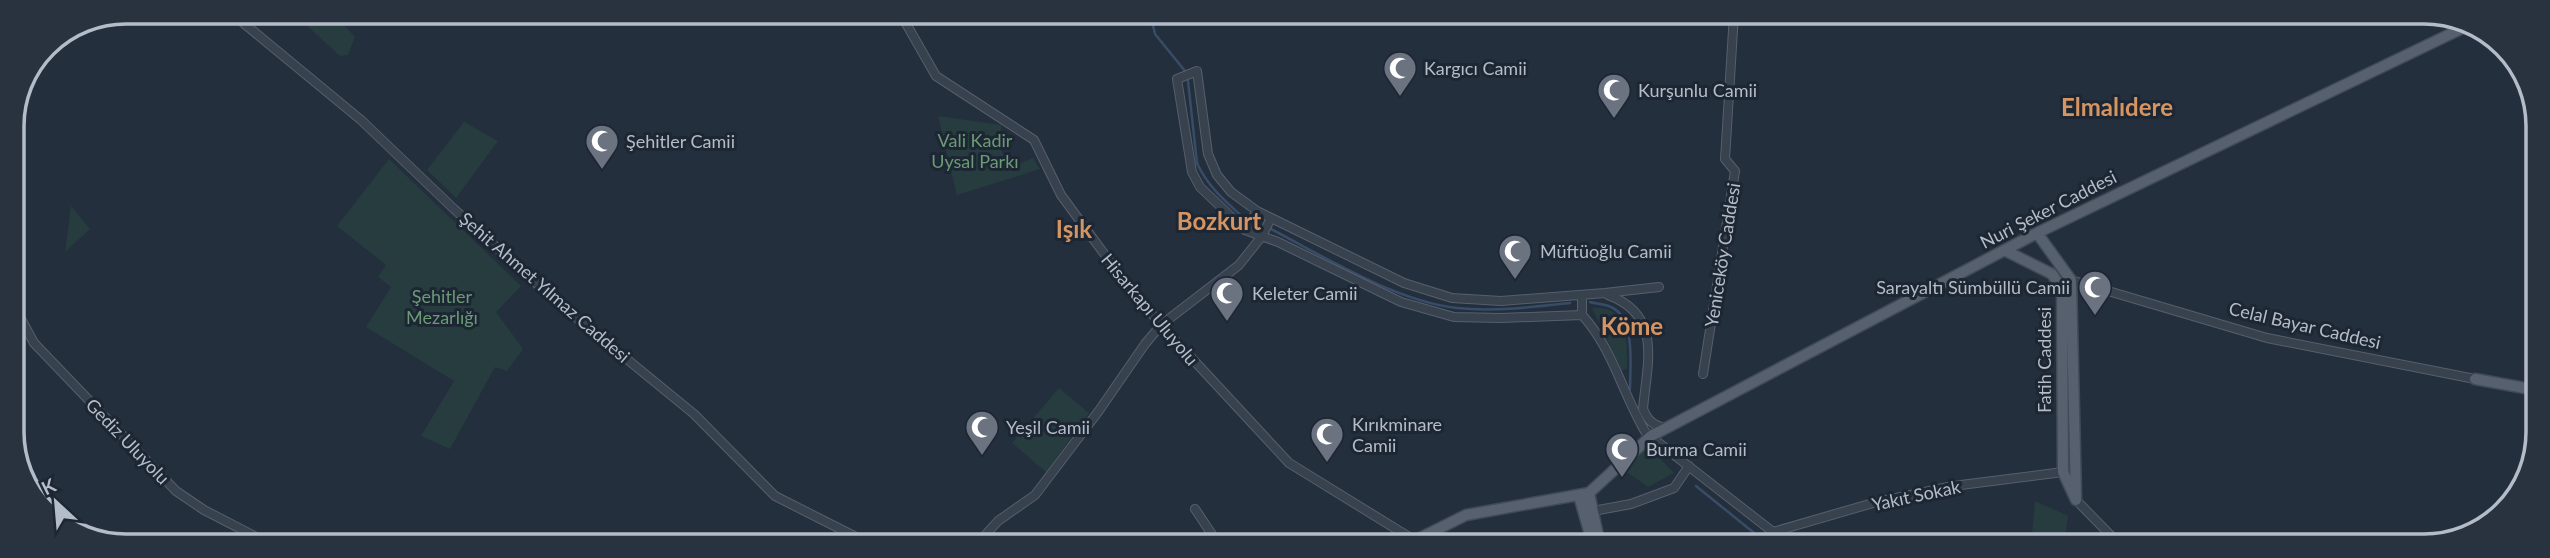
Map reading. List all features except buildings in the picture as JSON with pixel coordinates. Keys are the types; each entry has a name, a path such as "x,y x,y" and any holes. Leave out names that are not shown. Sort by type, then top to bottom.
{"main road":[{"name":"Nuri Şeker Caddesi","path":"1584,494 1651,436 1665,428 2037,233 2458,31"},
{"path":"2037,233 2071,280"},
{"name":"Fatih Caddesi","path":"2004,250 2052,274 2062,289 2063,472 2076,500"},
{"name":"Fatih Caddesi","path":"2071,280 2076,500"},
{"name":"Celal Bayar Caddesi","path":"2475,379 2526,388"},
{"path":"1428,533 1466,515 1584,494 1596,533"},
{"path":"1589,512 1592,533"}],"street":[{"name":"Şehit Ahmet Yılmaz Caddesi","path":"246,25 361,120 557,302 694,414 775,496 850,534"},
{"name":"Hisarkapı Uluyolu","path":"907,25 936,76 1034,140 1061,194 1084,228 1161,325 1289,463 1331,487 1398,533"},
{"name":"Yeniceköy Caddesi","path":"1703,374 1735,171 1725,159 1733,25"},
{"path":"1581,315 1454,317 1401,302 1245,230 1200,187 1192,172 1177,79 1196,71 1208,154 1217,175 1230,192 1257,211 1404,283 1452,298 1501,301 1659,287"},
{"path":"1245,230 1257,211"},
{"path":"986,534 998,521 1035,495 1055,472 1161,325 1239,265 1262,236 1271,218"},
{"name":"Celal Bayar Caddesi","path":"2071,280 2267,338 2475,379"},
{"path":"1605,293 1628,304 1635,311 1649,340 1643,409 1647,419 1654,425 1665,428"},
{"path":"1581,295 1581,315 1595,329 1633,412 1646,433 1689,466 1674,488 1631,504 1589,512"},
{"name":"Gediz Uluyolu","path":"25,327 33,343 177,491 204,510 250,534"},
{"path":"1633,412 1643,409"},
{"name":"Yakıt Sokak","path":"1689,466 1773,532 1873,503 1953,486 2063,472"},
{"name":"Fatih Caddesi","path":"2076,500 2108,533"},
{"path":"1195,509 1211,534"}],"green space":[{"path":"306,25 344,25 355,37 348,55 340,56"},
{"name":"Vali Kadir Uysal Parkı","path":"938,116 1001,125 1001,149 1009,168 1033,158 1040,169 957,195"},
{"path":"464,122 498,141 456,198 427,170"},
{"name":"Şehitler Mezarlığı","path":"389,159 521,286 496,312 523,349 507,371 495,367 450,449 421,436 454,381 366,327 391,287 378,277 386,265 337,226"},
{"path":"71,206 90,229 65,252"},
{"path":"1592,308 1609,310 1620,320 1627,352 1627,368 1622,371"},
{"path":"1059,388 1089,413 1046,472 1012,443"},
{"path":"1648,446 1674,473 1648,487 1624,470"},
{"path":"2035,501 2068,516 2066,533 2032,533"}],"waterway":[{"path":"1153,25 1155,34 1185,71"},
{"path":"1188,81 1197,163 1212,186 1244,218"},
{"path":"1269,228 1361,276 1409,297 1433,304 1485,309 1570,303"},
{"path":"1590,302 1611,307 1625,321 1631,356 1630,389"},
{"path":"1696,486 1755,533"}],"place":[{"name":"Kargıcı Camii","path":"1400,98"},
{"name":"Kurşunlu Camii","path":"1614,120"},
{"name":"Şehitler Camii","path":"602,171"},
{"name":"Müftüoğlu Camii","path":"1515,281"},
{"name":"Sarayaltı Sümbüllü Camii","path":"2095,317"},
{"name":"Keleter Camii","path":"1227,323"},
{"name":"Yeşil Camii","path":"982,457"},
{"name":"Kırıkminare Camii","path":"1327,464"},
{"name":"Burma Camii","path":"1622,479"}],"district":[{"name":"Elmalıdere","path":"2117,106"},
{"name":"Bozkurt","path":"1219,220"},
{"name":"Işık","path":"1074,228"},
{"name":"Köme","path":"1632,325"}]}
